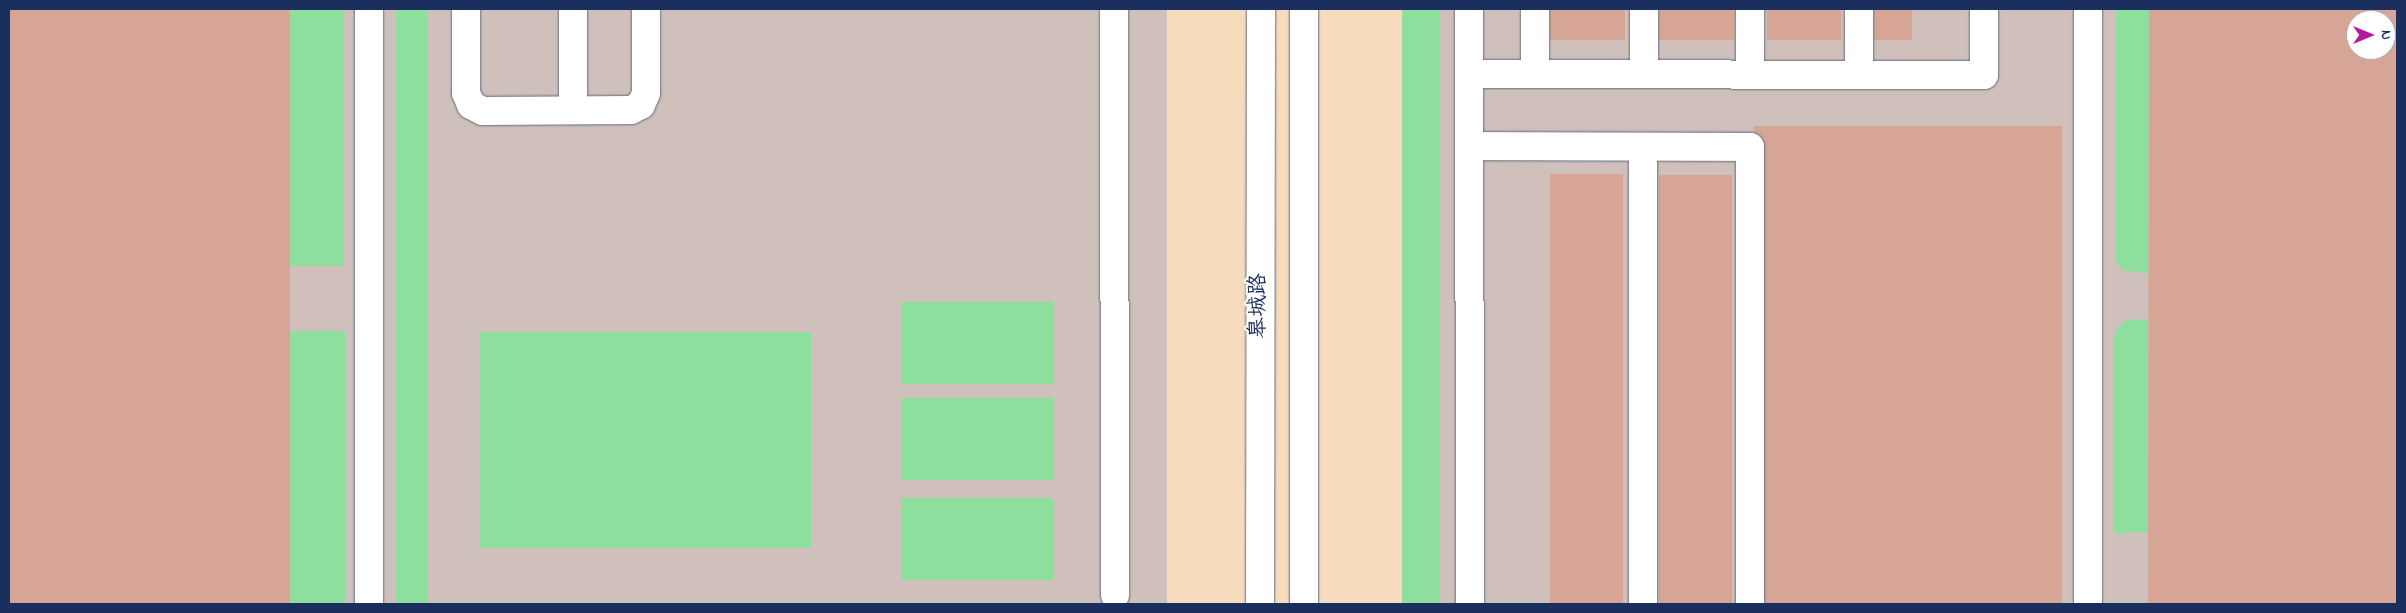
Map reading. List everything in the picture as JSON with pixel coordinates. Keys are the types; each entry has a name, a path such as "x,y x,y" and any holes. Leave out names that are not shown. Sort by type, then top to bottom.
{"main road":[{"path":"369,9 369,604"},
{"path":"466,9 466,93 471,105 483,110 631,110 641,105 646,93 646,9"},
{"path":"573,9 574,110"},
{"path":"1114,9 1115,596"},
{"name":"皋城路","path":"1260,604 1261,9"},
{"name":"皋城路","path":"1304,9 1304,604"},
{"path":"1469,9 1470,604"},
{"path":"1535,9 1535,74"},
{"path":"1644,9 1644,74"},
{"path":"1750,9 1750,74"},
{"path":"1859,9 1859,74"},
{"path":"1469,74 1984,75 1984,9"},
{"path":"2088,9 2088,604"},
{"path":"1469,146 1750,147 1750,604"},
{"path":"1643,147 1643,604"}],"shaded area":[{"path":"9,9 1167,9 1167,604 9,604"},
{"path":"1402,9 2397,9 2397,604 1402,604"}],"green space":[{"path":"290,9 344,9 344,266 290,266"},
{"path":"396,9 428,9 428,604 396,604"},
{"path":"1402,9 1440,9 1440,604 1402,604"},
{"path":"2116,9 2149,9 2148,274 2123,270 2116,263"},
{"path":"901,302 1053,302 1053,384 901,384"},
{"path":"2148,319 2148,532 2114,533 2114,336 2119,326 2127,320"},
{"path":"290,331 345,331 345,604 290,604"},
{"path":"480,332 811,332 811,548 480,548"},
{"path":"901,398 1053,398 1053,480 901,480"},
{"path":"901,498 1053,498 1053,580 901,580"}],"building":[{"path":"9,9 290,9 290,604 9,604"},
{"path":"1550,9 1625,9 1625,40 1550,40"},
{"path":"1659,9 1734,9 1734,40 1659,40"},
{"path":"1767,9 1841,9 1841,40 1767,40"},
{"path":"1874,9 1912,9 1912,40 1874,40"},
{"path":"2149,9 2397,9 2397,604 2148,604"},
{"path":"1754,126 2062,126 2062,604 1754,604"},
{"path":"1550,174 1623,174 1623,604 1550,604"},
{"path":"1659,175 1732,175 1732,604 1659,604"}]}
